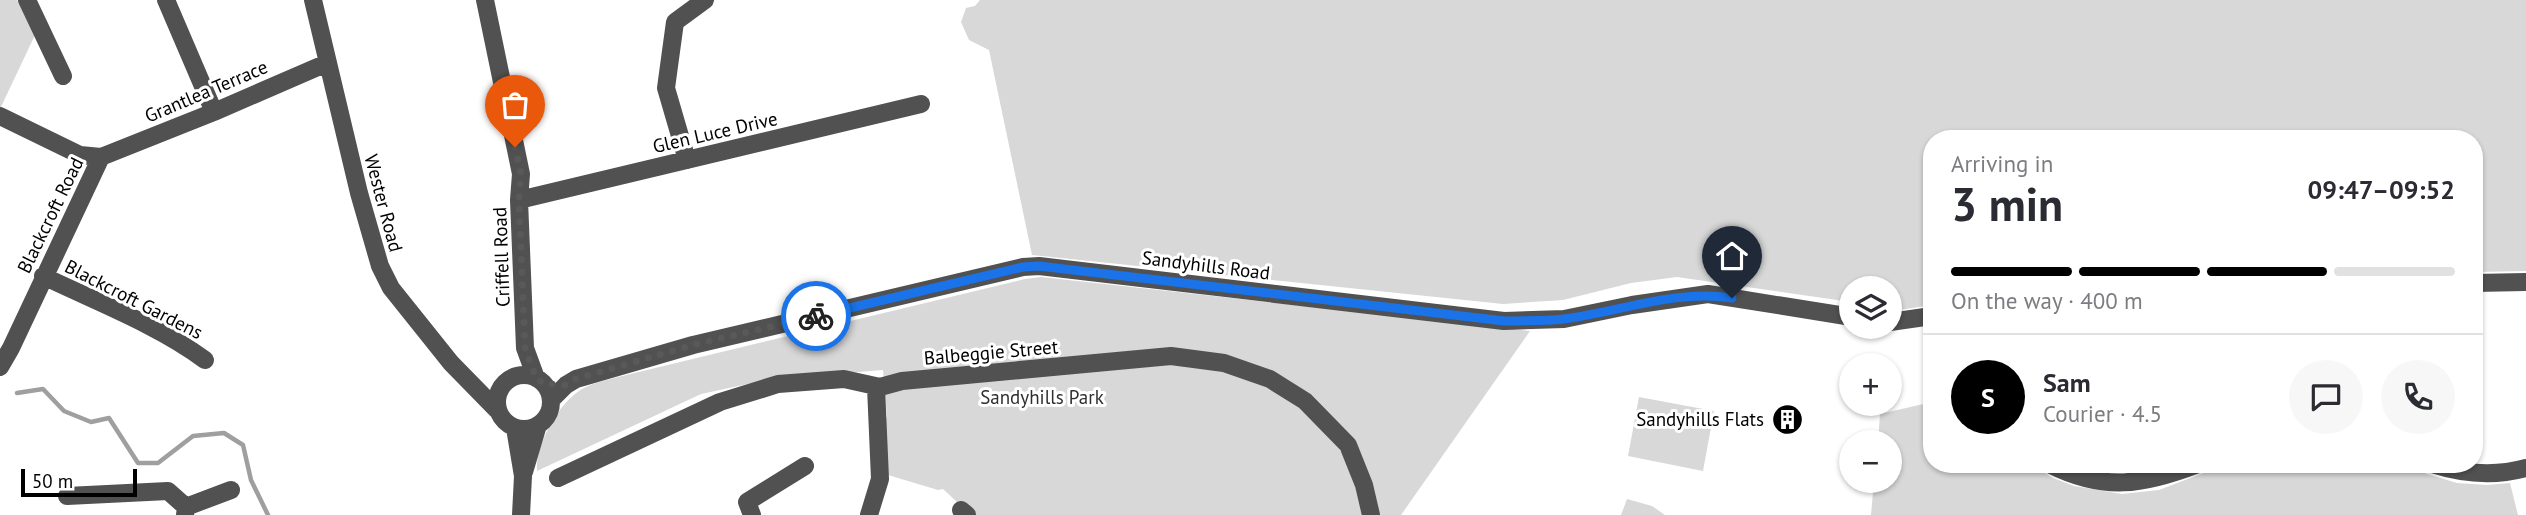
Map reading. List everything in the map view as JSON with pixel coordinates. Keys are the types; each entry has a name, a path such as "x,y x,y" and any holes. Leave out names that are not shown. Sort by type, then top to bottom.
{"street":[{"path":"27,0 63,76"},
{"path":"166,0 214,112"},
{"name":"Wester Road","path":"313,0 359,193 380,266 398,296 451,363 498,410"},
{"name":"Criffell Road","path":"485,0 521,174 519,200 525,348 515,377"},
{"path":"687,160 666,88 675,22 705,0"},
{"name":"Grantlea Terrace","path":"102,157 327,63"},
{"name":"Glen Luce Drive","path":"519,200 920,104"},
{"path":"0,116 80,155 102,157"},
{"name":"Blackcroft Road","path":"0,365 11,348 102,157"},
{"name":"Sandyhills Road","path":"523,476 538,425 548,415 543,387 566,385 576,379 693,345 1023,267 1039,266 1504,321 1564,319 1632,305 1708,294 1839,315"},
{"name":"Blackcroft Gardens","path":"43,276 187,347 205,360"},
{"path":"2483,283 2526,282"},
{"path":"1902,320 1923,317"},
{"name":"Criffell Road","path":"525,348 543,387"},
{"name":"Balbeggie Street","path":"558,478 720,402 778,384 844,379 876,387 902,381 1171,356 1224,363 1270,379 1305,401 1348,445 1364,485 1371,515"},
{"path":"538,425 523,429 507,424 498,410 499,391 508,380 522,375 543,387"},
{"path":"475,387 499,391"},
{"path":"869,515 880,480 876,387"},
{"name":"Sandyhills Road","path":"515,428 523,476 521,515"},
{"path":"752,515 747,502 805,466"},
{"path":"2471,473 2501,473 2526,468"},
{"path":"2072,473 2090,480 2125,483 2160,478 2174,473"},
{"path":"67,496 168,491 185,511 231,490"}],"green space":[{"path":"0,0 17,0 35,35 0,109"},
{"path":"980,0 2526,0 2526,271 2483,272 2483,130 1923,130 1923,306 1902,310 1902,276 1839,276 1839,300 1677,277 1631,283 1563,300 1503,304 1032,255 989,50 969,40 961,22 966,8 975,6"},
{"name":"Sandyhills Park","path":"1041,277 1530,331 1401,515 971,515 943,489 938,490 888,475 883,370 771,379 701,394 537,471 540,449 550,425 573,395 589,386"},
{"path":"1639,397 1714,411 1703,471 1628,456"},
{"path":"1923,404 1923,473 2045,473 2074,486 2122,494 2159,490 2203,473 2424,473 2457,483 2510,483 2518,515 1871,515 1873,493 1902,493 1902,430 1879,430 1880,416 1902,416 1902,409"},
{"path":"1627,499 1652,506 1665,515 1621,515"}],"waterway":[{"path":"17,393 43,389 64,411 91,422 109,418 138,463 158,463 193,436 224,433 243,445 251,480 268,515"}],"way so far":[{"path":"515,147 521,174 519,200 525,348 536,378 544,384 566,385 576,379 693,345 816,316"}],"place":[{"name":"Sandyhills Flats","path":"1787,419"}],"route":[{"path":"816,316 1023,267 1039,266 1504,321 1564,319 1632,305 1708,294 1732,298"}]}
